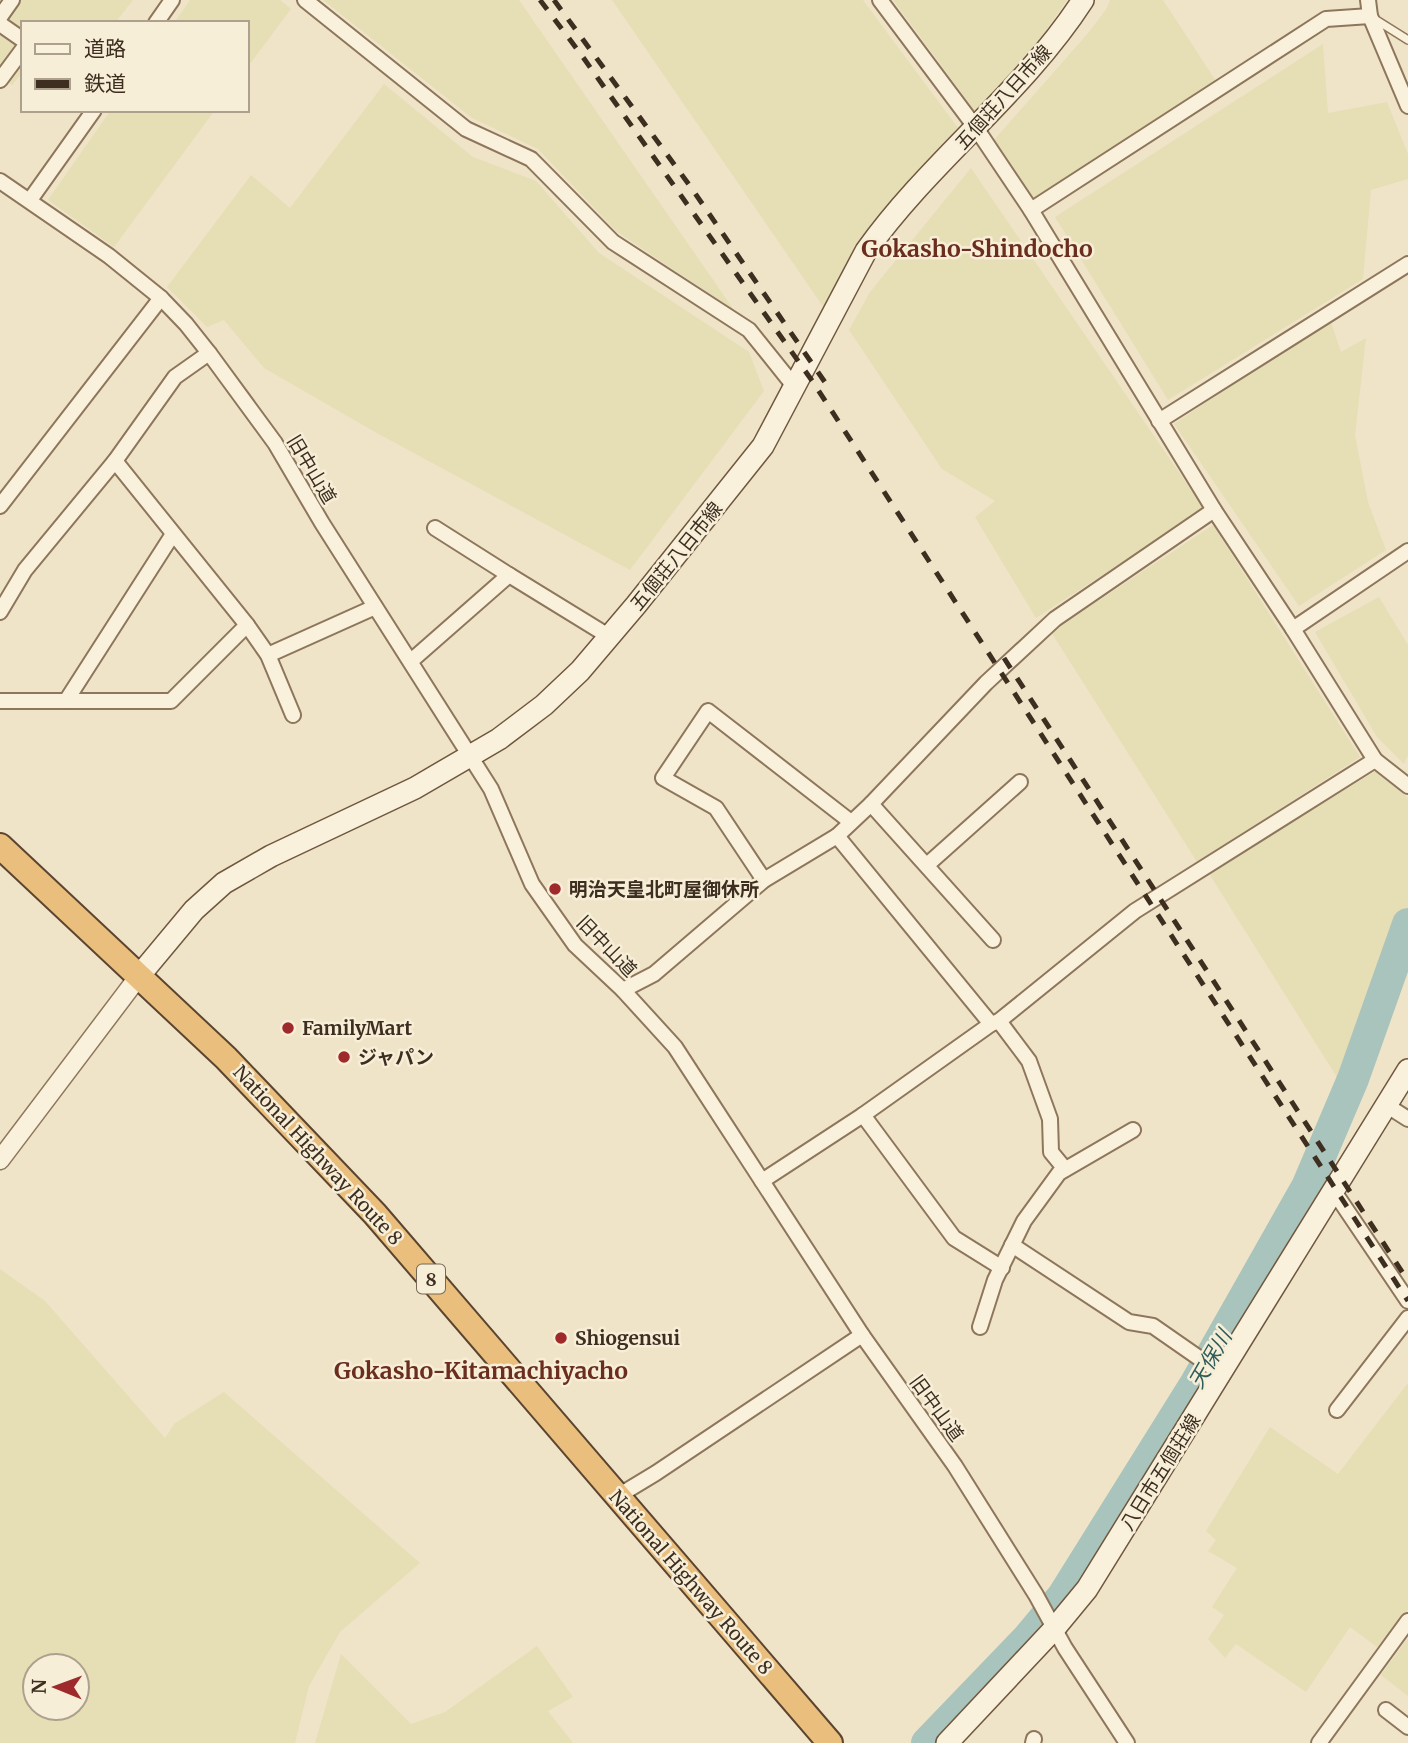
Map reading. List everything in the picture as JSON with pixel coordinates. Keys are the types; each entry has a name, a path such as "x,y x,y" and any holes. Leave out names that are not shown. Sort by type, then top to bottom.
{"highway":[{"name":"National Highway Route 8","path":"0,846 226,1058 375,1214 830,1743"}],"main road":[{"name":"五個荘八日市線","path":"139,976 194,910 224,883 271,856 415,788 499,738 544,705 580,671 763,446 866,251 886,224 1065,28 1083,0"},
{"name":"八日市五個荘線","path":"947,1743 1054,1629 1087,1589 1408,1070"}],"street":[{"path":"0,17 12,0"},
{"path":"157,21 172,0"},
{"path":"305,0 466,130 531,159 613,242 749,330 794,386"},
{"path":"880,0 976,128 1031,211 1214,510 1375,760 1408,786"},
{"path":"1368,0 1370,16 1408,106"},
{"path":"1031,211 1326,19 1370,16"},
{"path":"0,24 21,39"},
{"path":"0,80 21,52"},
{"path":"30,200 93,112"},
{"name":"旧中山道","path":"0,181 109,256 161,298 209,353 275,443 491,789 532,884 575,945 623,990 675,1047 862,1335 955,1466 1090,1690 1127,1743"},
{"path":"1159,421 1408,264"},
{"path":"0,506 161,298"},
{"path":"0,611 25,570 115,461 175,377 209,353"},
{"path":"115,461 247,625 268,655 293,715"},
{"path":"623,990 654,974 764,880 837,836 986,683 1055,619 1214,510"},
{"path":"435,528 610,637"},
{"path":"66,701 173,534"},
{"path":"1293,629 1408,551"},
{"path":"411,661 509,575"},
{"path":"268,655 375,607"},
{"path":"0,701 171,701 247,625"},
{"path":"764,880 716,808 663,778 708,711 851,822"},
{"path":"762,1181 995,1023 1135,911 1375,760"},
{"path":"927,865 1020,782"},
{"path":"871,804 993,940"},
{"path":"837,836 1029,1061 1050,1119 1051,1152 1065,1169"},
{"path":"0,1160 139,976"},
{"path":"1387,1105 1408,1119"},
{"path":"863,1115 954,1238 1002,1268"},
{"path":"980,1327 1002,1268 1024,1221 1059,1173 1133,1130"},
{"path":"1333,1190 1408,1301"},
{"path":"1012,1245 1129,1322 1153,1326 1222,1374"},
{"path":"1337,1410 1408,1318"},
{"path":"618,1496 862,1335"},
{"path":"1319,1743 1408,1620"},
{"path":"1387,1710 1408,1727"}],"lane":[{"path":"1370,16 1408,40"}],"shaded area":[{"path":"0,0 133,0 117,21 21,21 21,74 12,85 0,78"},
{"path":"190,0 280,0 291,9 248,67 248,21 175,21"},
{"path":"323,0 519,0 734,310 616,231 538,149 472,118"},
{"path":"612,0 863,0 958,128 859,242 824,308"},
{"path":"893,0 1067,0 1044,33 977,114"},
{"path":"1110,0 1163,0 1216,81 1031,200 994,140 1089,32"},
{"path":"1323,44 1328,113 1387,102 1408,154 1408,179 1371,190 1363,279 1168,400 1055,217"},
{"path":"384,84 473,157 536,181 599,253 749,352 764,391 630,570 375,432 264,368 224,320 207,327 167,287 251,175 290,208"},
{"path":"110,112 214,112 114,247 48,200"},
{"path":"971,168 1204,509 1036,618 975,517 995,501 942,469 849,330 870,292"},
{"path":"1330,319 1341,352 1366,338 1355,435 1368,502 1386,550 1299,606 1174,424"},
{"path":"1213,525 1360,757 1197,862 1051,632"},
{"path":"1379,597 1408,645 1408,755 1404,764 1377,737 1315,632"},
{"path":"1376,771 1408,798 1408,911 1401,916 1340,1082 1208,872"},
{"path":"0,1269 45,1301 165,1438 175,1423 224,1392 420,1563 340,1632 309,1686 295,1743 0,1743"},
{"path":"1408,1383 1408,1610 1377,1647 1350,1627 1306,1692 1236,1644 1225,1658 1208,1639 1224,1615 1212,1607 1237,1568 1208,1551 1216,1540 1206,1531 1270,1427 1338,1474"},
{"path":"1408,1638 1408,1696 1381,1675"},
{"path":"537,1646 573,1697 548,1711 573,1743 315,1743 341,1654 411,1724 445,1712"}],"waterway":[{"name":"天保川","path":"927,1743 1028,1638 1063,1596 1196,1383 1307,1187 1353,1079 1408,924"}],"railway":[{"path":"540,0 813,382 1408,1301"},
{"path":"554,0 690,186 831,391"},
{"path":"1004,658 1408,1281"}],"place":[{"name":"明治天皇北町屋御休所","path":"555,889"},
{"name":"FamilyMart","path":"288,1028"},
{"name":"ジャパン","path":"344,1057"},
{"name":"Shiogensui","path":"561,1338"}],"district":[{"name":"Gokasho-Shindocho","path":"977,248"},
{"name":"Gokasho-Kitamachiyacho","path":"481,1370"}]}
